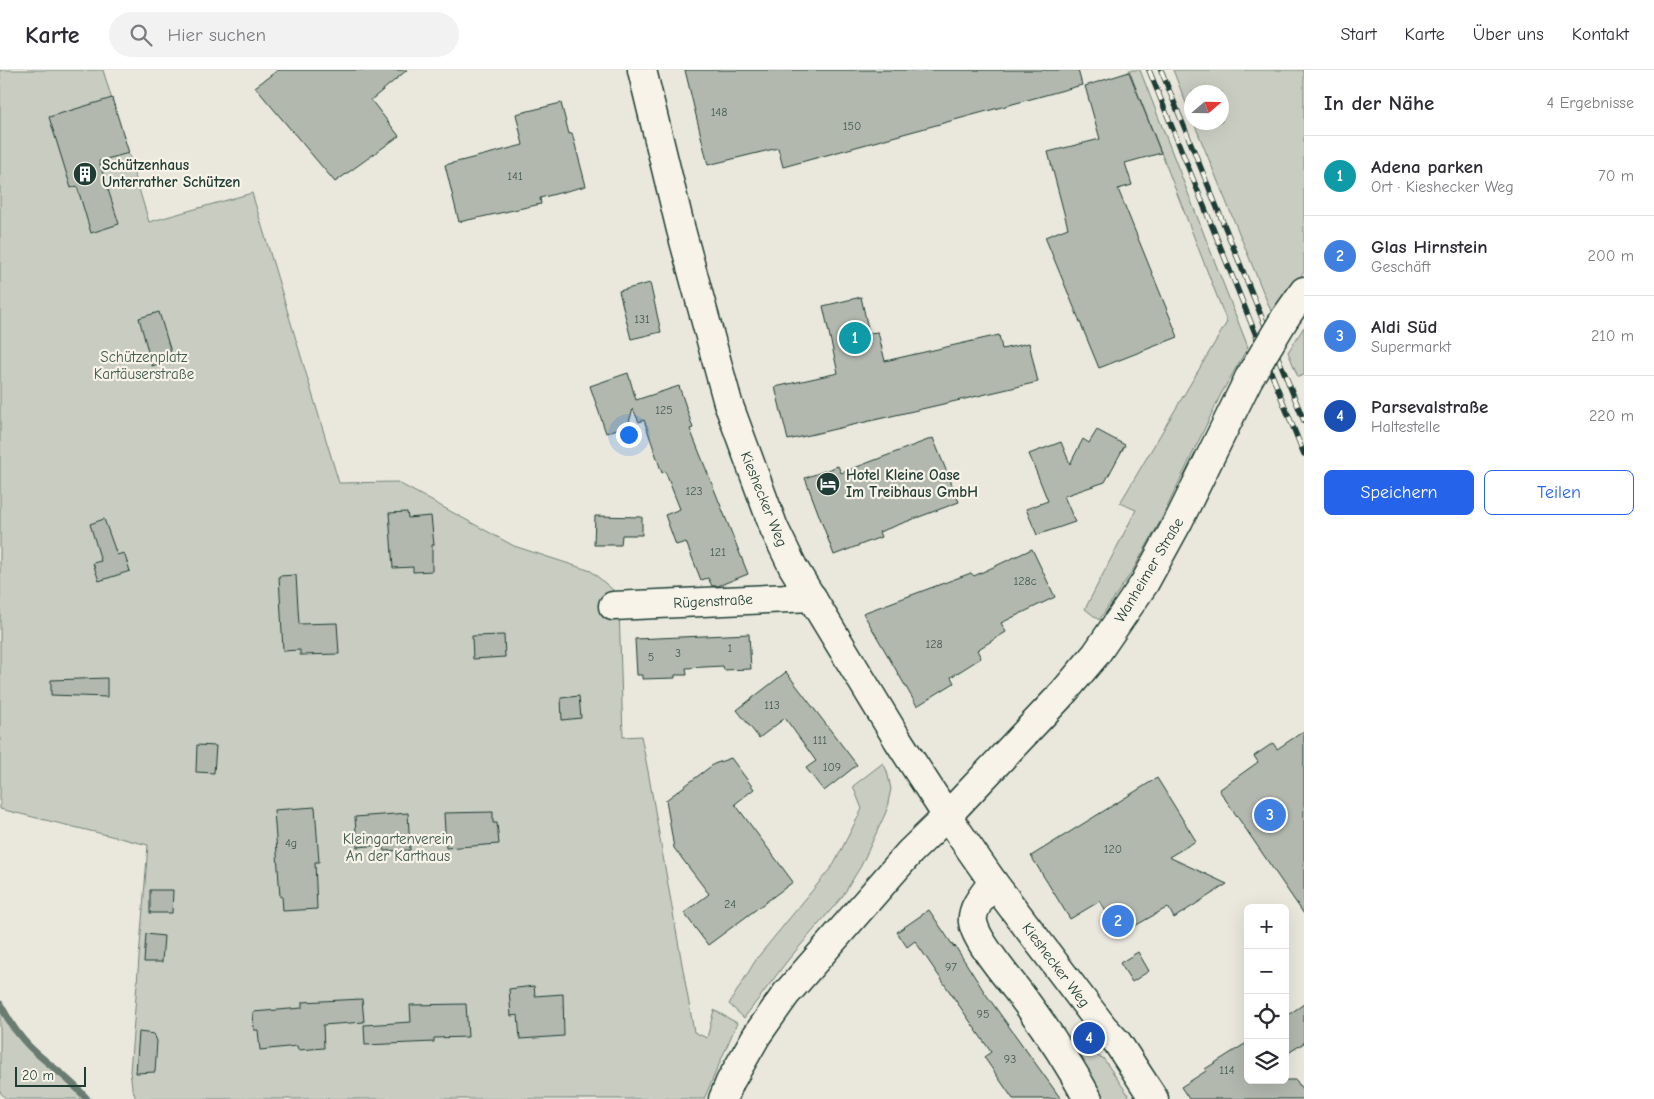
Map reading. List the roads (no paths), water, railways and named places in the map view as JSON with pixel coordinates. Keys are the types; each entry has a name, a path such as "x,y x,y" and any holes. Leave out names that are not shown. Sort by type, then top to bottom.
{"street":[{"name":"Kieshecker Weg","path":"642,70 681,230 728,403 774,528 793,567 898,740 947,816 993,882 1103,1027 1117,1042 1154,1099"},
{"name":"Wanheimer Straße","path":"723,1099 730,1082 757,1035 786,994 910,852 947,816 1063,693 1096,654 1144,584 1180,520 1249,378 1285,318 1304,291"},
{"name":"Rügenstraße","path":"614,606 812,597"},
{"path":"993,882 974,910 973,922 979,938 1027,1002 1070,1067 1088,1099"}],"waterway":[{"path":"0,1004 22,1039 87,1099"}],"railway":[{"path":"1149,70 1304,454"},
{"path":"1161,70 1304,421"}],"place":[{"name":"Schützenhaus Unterrather Schützen","path":"85,174"},
{"name":"Adena parken","path":"855,338"},
{"name":"Hotel Kleine Oase Im Treibhaus GmbH","path":"828,484"},
{"name":"Aldi Süd","path":"1270,815"},
{"name":"Glas Hirnstein","path":"1118,921"},
{"name":"Parsevalstraße","path":"1089,1038"}],"park label":[{"name":"Schützenplatz Kartäuserstraße","path":"144,366"},
{"name":"Kleingartenverein An der Karthaus","path":"398,848"}]}
